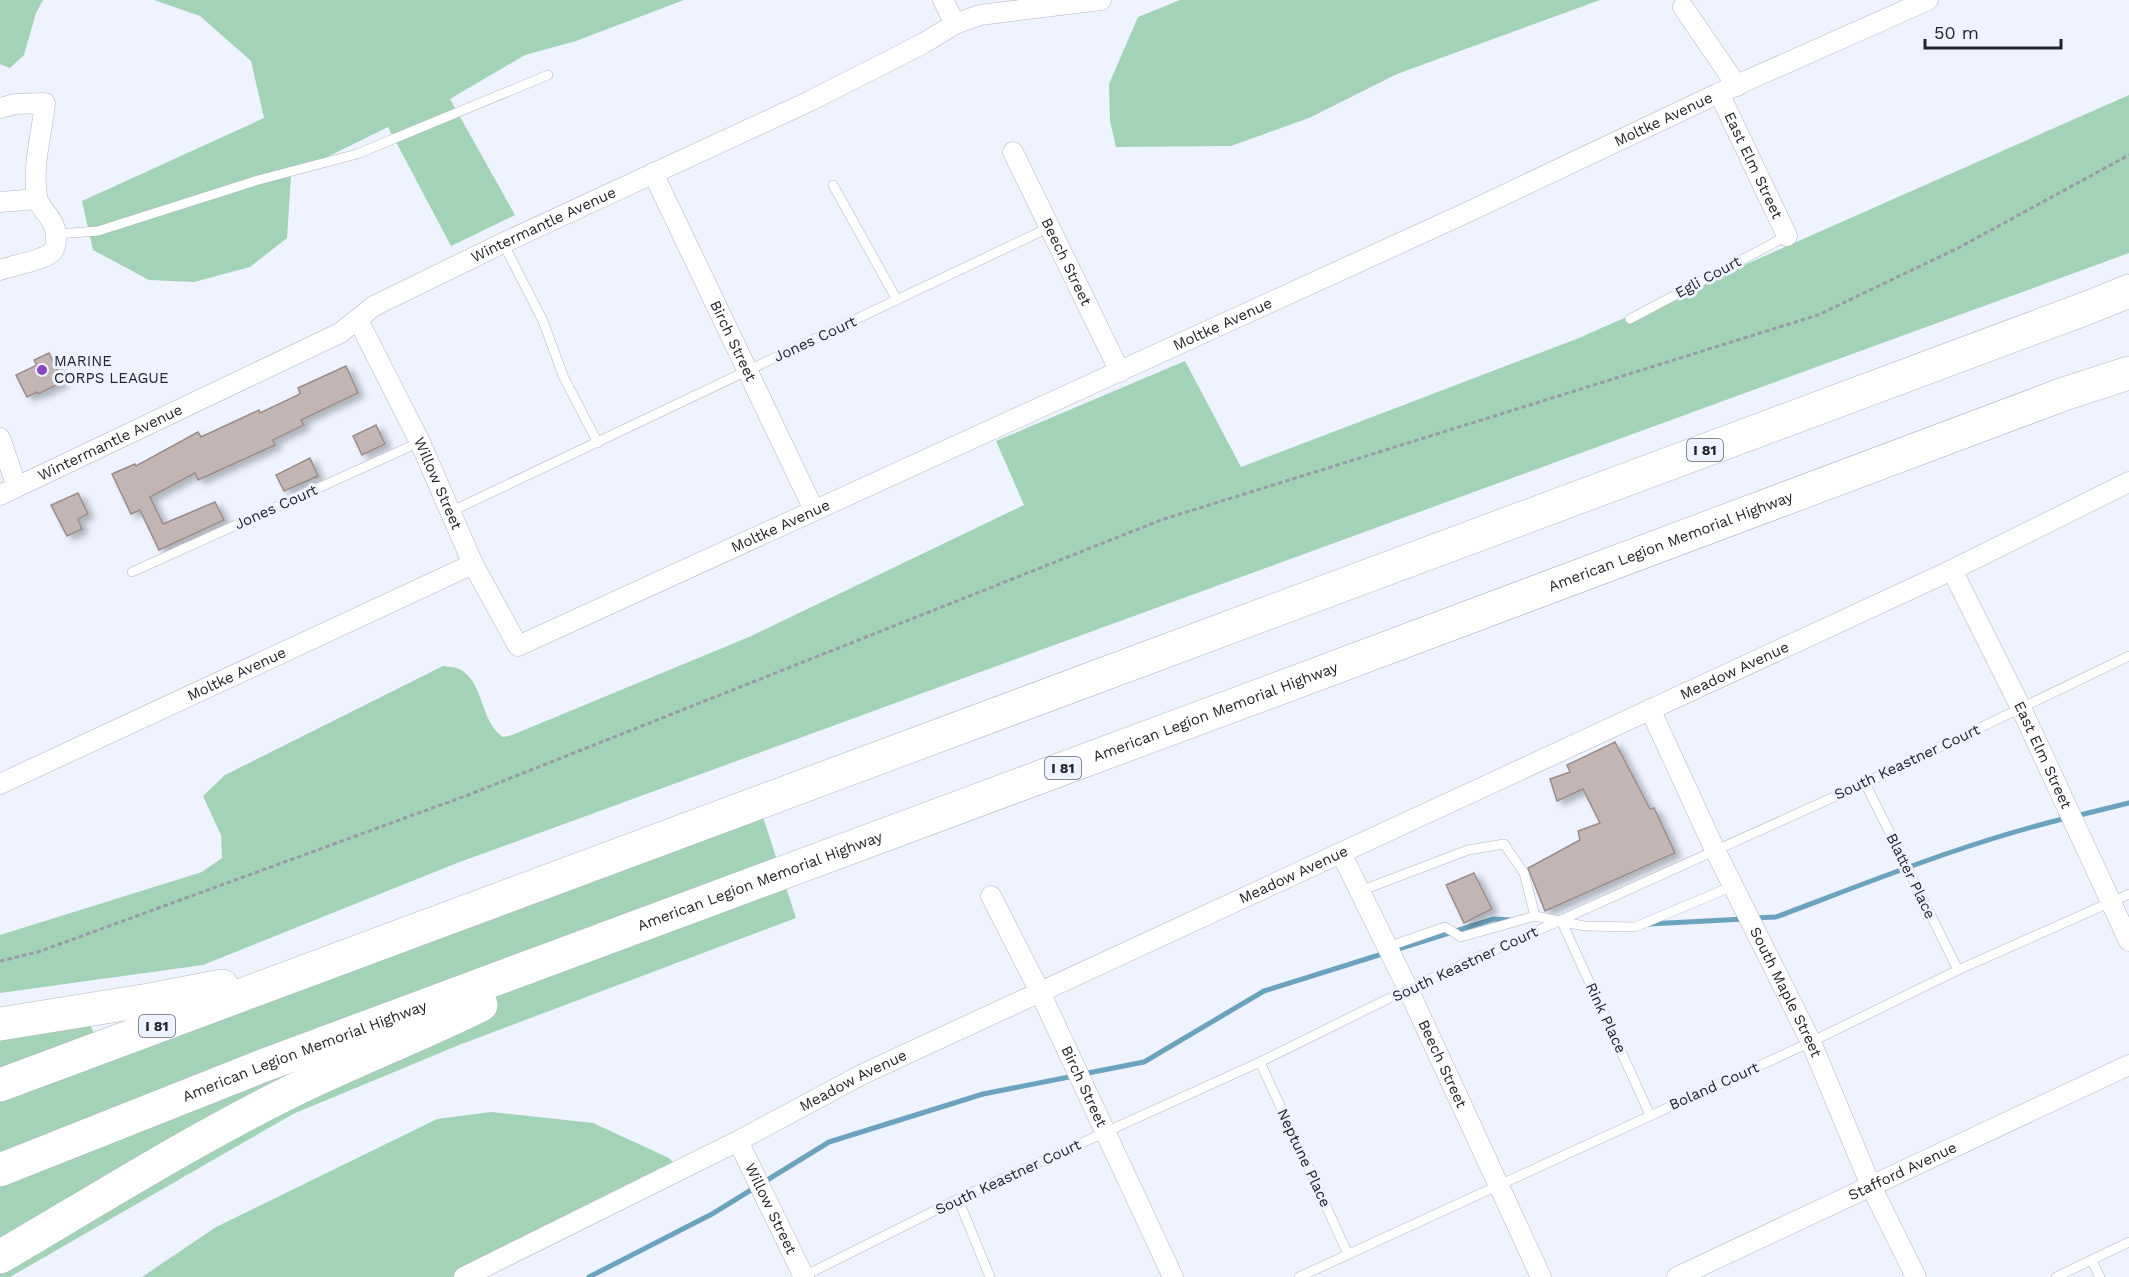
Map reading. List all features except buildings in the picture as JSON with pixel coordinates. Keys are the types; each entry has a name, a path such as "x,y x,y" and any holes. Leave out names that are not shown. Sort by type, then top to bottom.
{"highway":[{"name":"I 81","path":"0,1084 2129,291"},
{"name":"American Legion Memorial Highway","path":"0,1170 262,1066 1288,686 2064,394 2129,373"},
{"path":"0,1257 276,1099 351,1063 440,1025 635,927"},
{"path":"0,1024 149,1000 315,968"}],"street":[{"path":"943,0 955,24"},
{"name":"Wintermantle Avenue","path":"8,491 340,333 374,306 653,172 810,101 924,43 955,24 980,15 1101,0"},
{"name":"Moltke Avenue","path":"518,646 1468,212 1728,89 1928,0"},
{"name":"East Elm Street","path":"1683,7 1728,89 1787,236"},
{"path":"0,108 15,104 45,103 35,177 37,199 49,215 56,234 55,247 48,255 0,270"},
{"name":"Beech Street","path":"1013,152 1120,372"},
{"name":"Birch Street","path":"653,172 814,510"},
{"path":"0,202 37,199"},
{"name":"Willow Street","path":"358,320 420,442 452,511 473,564 518,646"},
{"path":"0,438 8,491"},
{"name":"Meadow Avenue","path":"464,1277 738,1141 863,1074 1952,570 2129,482"},
{"name":"Moltke Avenue","path":"0,784 473,564"},
{"name":"East Elm Street","path":"1952,570 2120,898 2129,941"},
{"name":"South Maple Street","path":"1650,709 1715,850 1810,1042 1870,1186 1917,1277"},
{"name":"Beech Street","path":"1341,853 1408,989 1541,1277"},
{"name":"Birch Street","path":"991,896 1040,992 1173,1277"},
{"name":"Stafford Avenue","path":"1677,1277 2129,1065"},
{"name":"Willow Street","path":"738,1141 804,1277"}],"lane":[{"path":"56,234 98,231 255,181 357,154 548,75"},
{"path":"833,185 897,300"},
{"name":"Jones Court","path":"452,511 1048,228"},
{"name":"Egli Court","path":"1630,319 1787,236"},
{"path":"503,243 543,321 564,378 598,443"},
{"name":"Jones Court","path":"132,572 420,442"},
{"name":"South Keastner Court","path":"804,1277 958,1199 1260,1062 1408,989 1865,783 2129,656"},
{"name":"Blatter Place","path":"1865,783 1958,970"},
{"path":"1360,891 1468,850 1504,844 1524,873 1535,916"},
{"path":"1387,947 1445,927 1461,937 1535,916 1584,926 1635,927 1733,886"},
{"name":"Boland Court","path":"1299,1277 1810,1042 1958,970 2120,898"},
{"name":"Rink Place","path":"1561,920 1650,1115"},
{"name":"Neptune Place","path":"1260,1062 1348,1254"},
{"path":"958,1199 990,1277"},
{"path":"2056,1277 2129,1242"},
{"path":"2092,1261 2100,1277"}],"path":[{"path":"0,961 38,952 468,795 1161,520 1818,315 1958,248 2129,155"}],"green space":[{"path":"0,0 43,0 36,13 24,55 10,68 0,64"},
{"path":"154,0 684,0 576,41 525,55 450,99 515,215 451,246 388,127 291,175 287,238 250,267 194,282 149,280 93,250 82,201 264,118 251,61 200,16"},
{"path":"1180,0 1600,0 1397,74 1309,118 1231,146 1116,147 1110,121 1109,84 1138,17"},
{"path":"2129,95 2129,253 457,863 203,965 0,993 0,935 202,872 222,858 221,835 203,796 225,775 443,666 459,669 469,677 479,694 490,722 503,737 512,735 749,637 1024,505 996,441 1185,361 1241,467 1579,338"},
{"path":"762,814 796,918 459,1045 293,1114 10,1277 0,1277 0,1036 89,1021 105,1062"},
{"path":"491,1112 593,1123 669,1158 685,1175 472,1277 142,1277 216,1227 437,1119"}],"waterway":[{"path":"2076,816 2129,803"},
{"path":"1753,918 1776,917 1956,850 2067,818"},
{"path":"1083,1074 1144,1062 1264,991 1494,919 1510,920"},
{"path":"1649,924 1744,919"},
{"path":"589,1277 712,1214 829,1142 983,1094 1074,1076"}],"place":[{"name":"MARINE CORPS LEAGUE","path":"42,370"}]}
